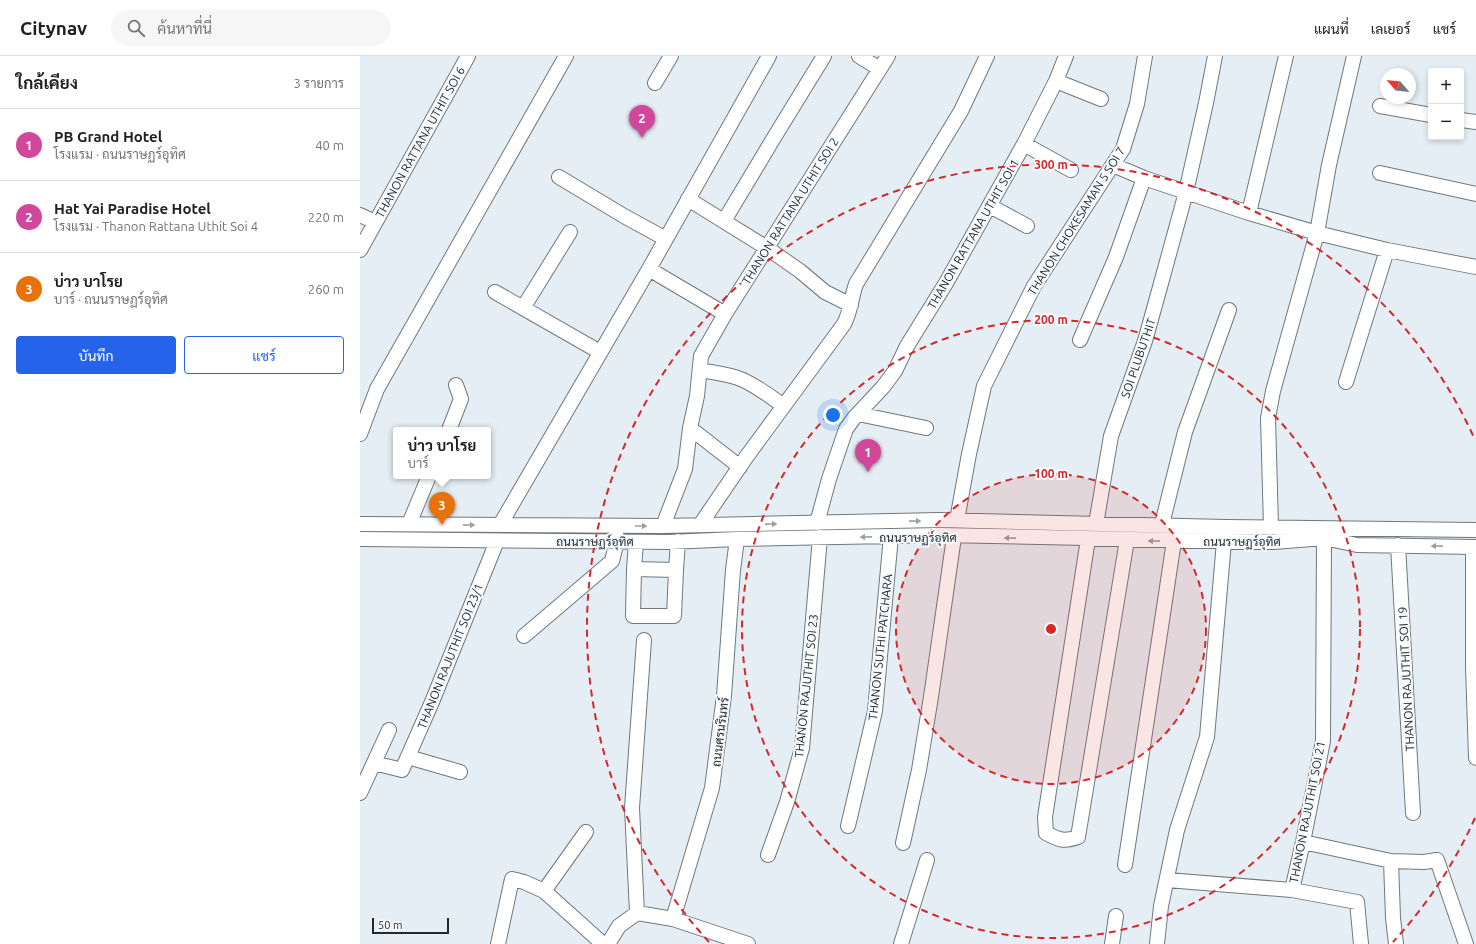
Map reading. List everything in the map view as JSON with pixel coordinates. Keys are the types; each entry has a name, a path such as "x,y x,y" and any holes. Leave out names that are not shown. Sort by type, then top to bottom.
{"street":[{"name":"THANON RATTANA UTHIT SOI 6","path":"360,250 468,56"},
{"path":"360,434 377,389 566,56"},
{"path":"655,83 671,56"},
{"path":"500,525 649,269 769,56"},
{"path":"724,221 824,56"},
{"path":"859,56 880,69"},
{"name":"THANON RATTANA UTHIT SOI 2","path":"664,526 685,468 690,428 697,396 701,356 725,314 888,56"},
{"path":"700,525 740,467 844,324 848,317 856,284 961,111 987,56"},
{"name":"THANON RATTANA UTHIT SOI 1","path":"817,523 829,479 846,430 895,371 907,346 990,206 1024,144 1056,81 1066,56"},
{"name":"THANON CHOKESAMAN 5 SOI 7","path":"957,520 969,454 984,386 1034,286 1123,149 1136,104 1145,56"},
{"name":"SOI PLUBUTHIT","path":"1096,524 1111,436 1145,341 1186,192 1215,56"},
{"path":"1249,213 1286,56"},
{"path":"1271,527 1268,418 1273,391 1317,233 1329,165 1354,56"},
{"path":"1056,81 1100,99"},
{"path":"1380,106 1428,114"},
{"path":"1464,120 1476,122"},
{"path":"1024,144 1071,170"},
{"path":"1113,164 1144,178 1249,213 1317,233 1387,250 1476,267"},
{"path":"1380,173 1476,194"},
{"path":"559,177 666,239"},
{"path":"1080,340 1116,257 1144,178"},
{"path":"688,199 767,248 800,271 825,292 851,305"},
{"path":"990,206 1027,226"},
{"path":"360,215 375,222"},
{"path":"523,308 570,232"},
{"path":"1346,382 1387,250"},
{"path":"649,269 725,314"},
{"path":"495,292 600,352"},
{"path":"1162,524 1184,432 1229,310"},
{"path":"700,370 727,375 744,381 784,406"},
{"path":"450,427 461,399 456,385"},
{"path":"858,414 926,428"},
{"path":"690,428 740,467"},
{"path":"409,524 429,479"},
{"name":"ถนนราษฏร์อุทิศ","path":"360,524 664,526 957,520 1096,524 1476,530"},
{"path":"1028,522 1029,538"},
{"path":"524,636 612,561 617,541 615,526"},
{"name":"ถนนราษฏร์อุทิศ","path":"360,539 636,542 941,535 954,537 1224,542 1274,542 1324,538 1357,545 1474,547"},
{"name":"THANON SUTHI PATCHARA","path":"848,826 875,711 890,536"},
{"path":"903,843 919,770 954,537"},
{"name":"THANON RAJUTHIT SOI 23","path":"768,854 787,802 802,748 820,538"},
{"name":"THANON RAJUTHIT SOI 21","path":"1167,880 1292,890 1323,742 1324,538"},
{"name":"ถนนศรนรินทร์","path":"673,919 712,788 724,696 733,570 737,539"},
{"path":"1088,539 1045,817 1046,832 1059,840 1070,840 1078,837 1127,540"},
{"name":"THANON RAJUTHIT SOI 23/1","path":"405,764 432,702 497,541"},
{"path":"636,542 633,616 674,616 678,541"},
{"path":"1125,865 1174,541"},
{"path":"1157,944 1162,906 1177,830 1206,737 1224,542"},
{"name":"THANON RAJUTHIT SOI 19","path":"1398,545 1413,813"},
{"path":"1474,547 1476,758"},
{"path":"634,569 676,570"},
{"path":"637,913 632,808 644,640"},
{"path":"360,793 389,730"},
{"path":"374,763 405,764 460,772"},
{"path":"544,890 586,832"},
{"path":"1303,842 1392,862 1424,862 1437,860 1466,944"},
{"path":"901,944 927,860"},
{"path":"1392,862 1393,918 1396,944"},
{"path":"498,944 512,879 544,890 604,944"},
{"path":"1292,890 1357,902 1361,944"},
{"path":"608,944 619,926 637,913 673,919 746,944"},
{"path":"1112,944 1116,916"}],"place":[{"name":"Hat Yai Paradise Hotel","path":"642,138"},
{"name":"PB Grand Hotel","path":"868,472"},
{"name":"บ่าว บาโรย","path":"442,525"}]}
